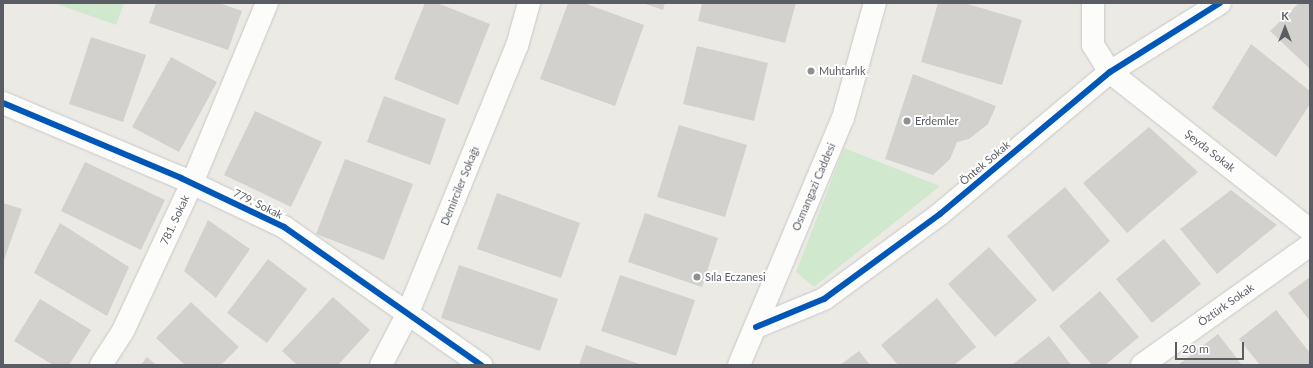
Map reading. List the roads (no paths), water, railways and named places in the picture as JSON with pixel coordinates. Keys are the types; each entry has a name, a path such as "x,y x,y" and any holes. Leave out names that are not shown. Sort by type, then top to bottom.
{"street":[{"name":"781. Sokak","path":"101,365 124,331 192,183 267,3"},
{"name":"Demirciler Sokağı","path":"381,365 407,314 517,46 529,3"},
{"name":"Osmangazi Caddesi","path":"739,365 843,118 875,3"},
{"name":"Şeyda Sokak","path":"1093,3 1092,45 1110,72 1310,230"},
{"name":"Öntek Sokak","path":"756,327 824,299 940,214 1110,72 1220,3"},
{"name":"779. Sokak","path":"3,103 192,183 284,227 481,365"},
{"name":"Öztürk Sokak","path":"1142,365 1310,245"}],"place":[{"name":"Muhtarlık","path":"811,71"},
{"name":"Erdemler","path":"907,121"},
{"name":"Sıla Eczanesi","path":"697,277"}]}
